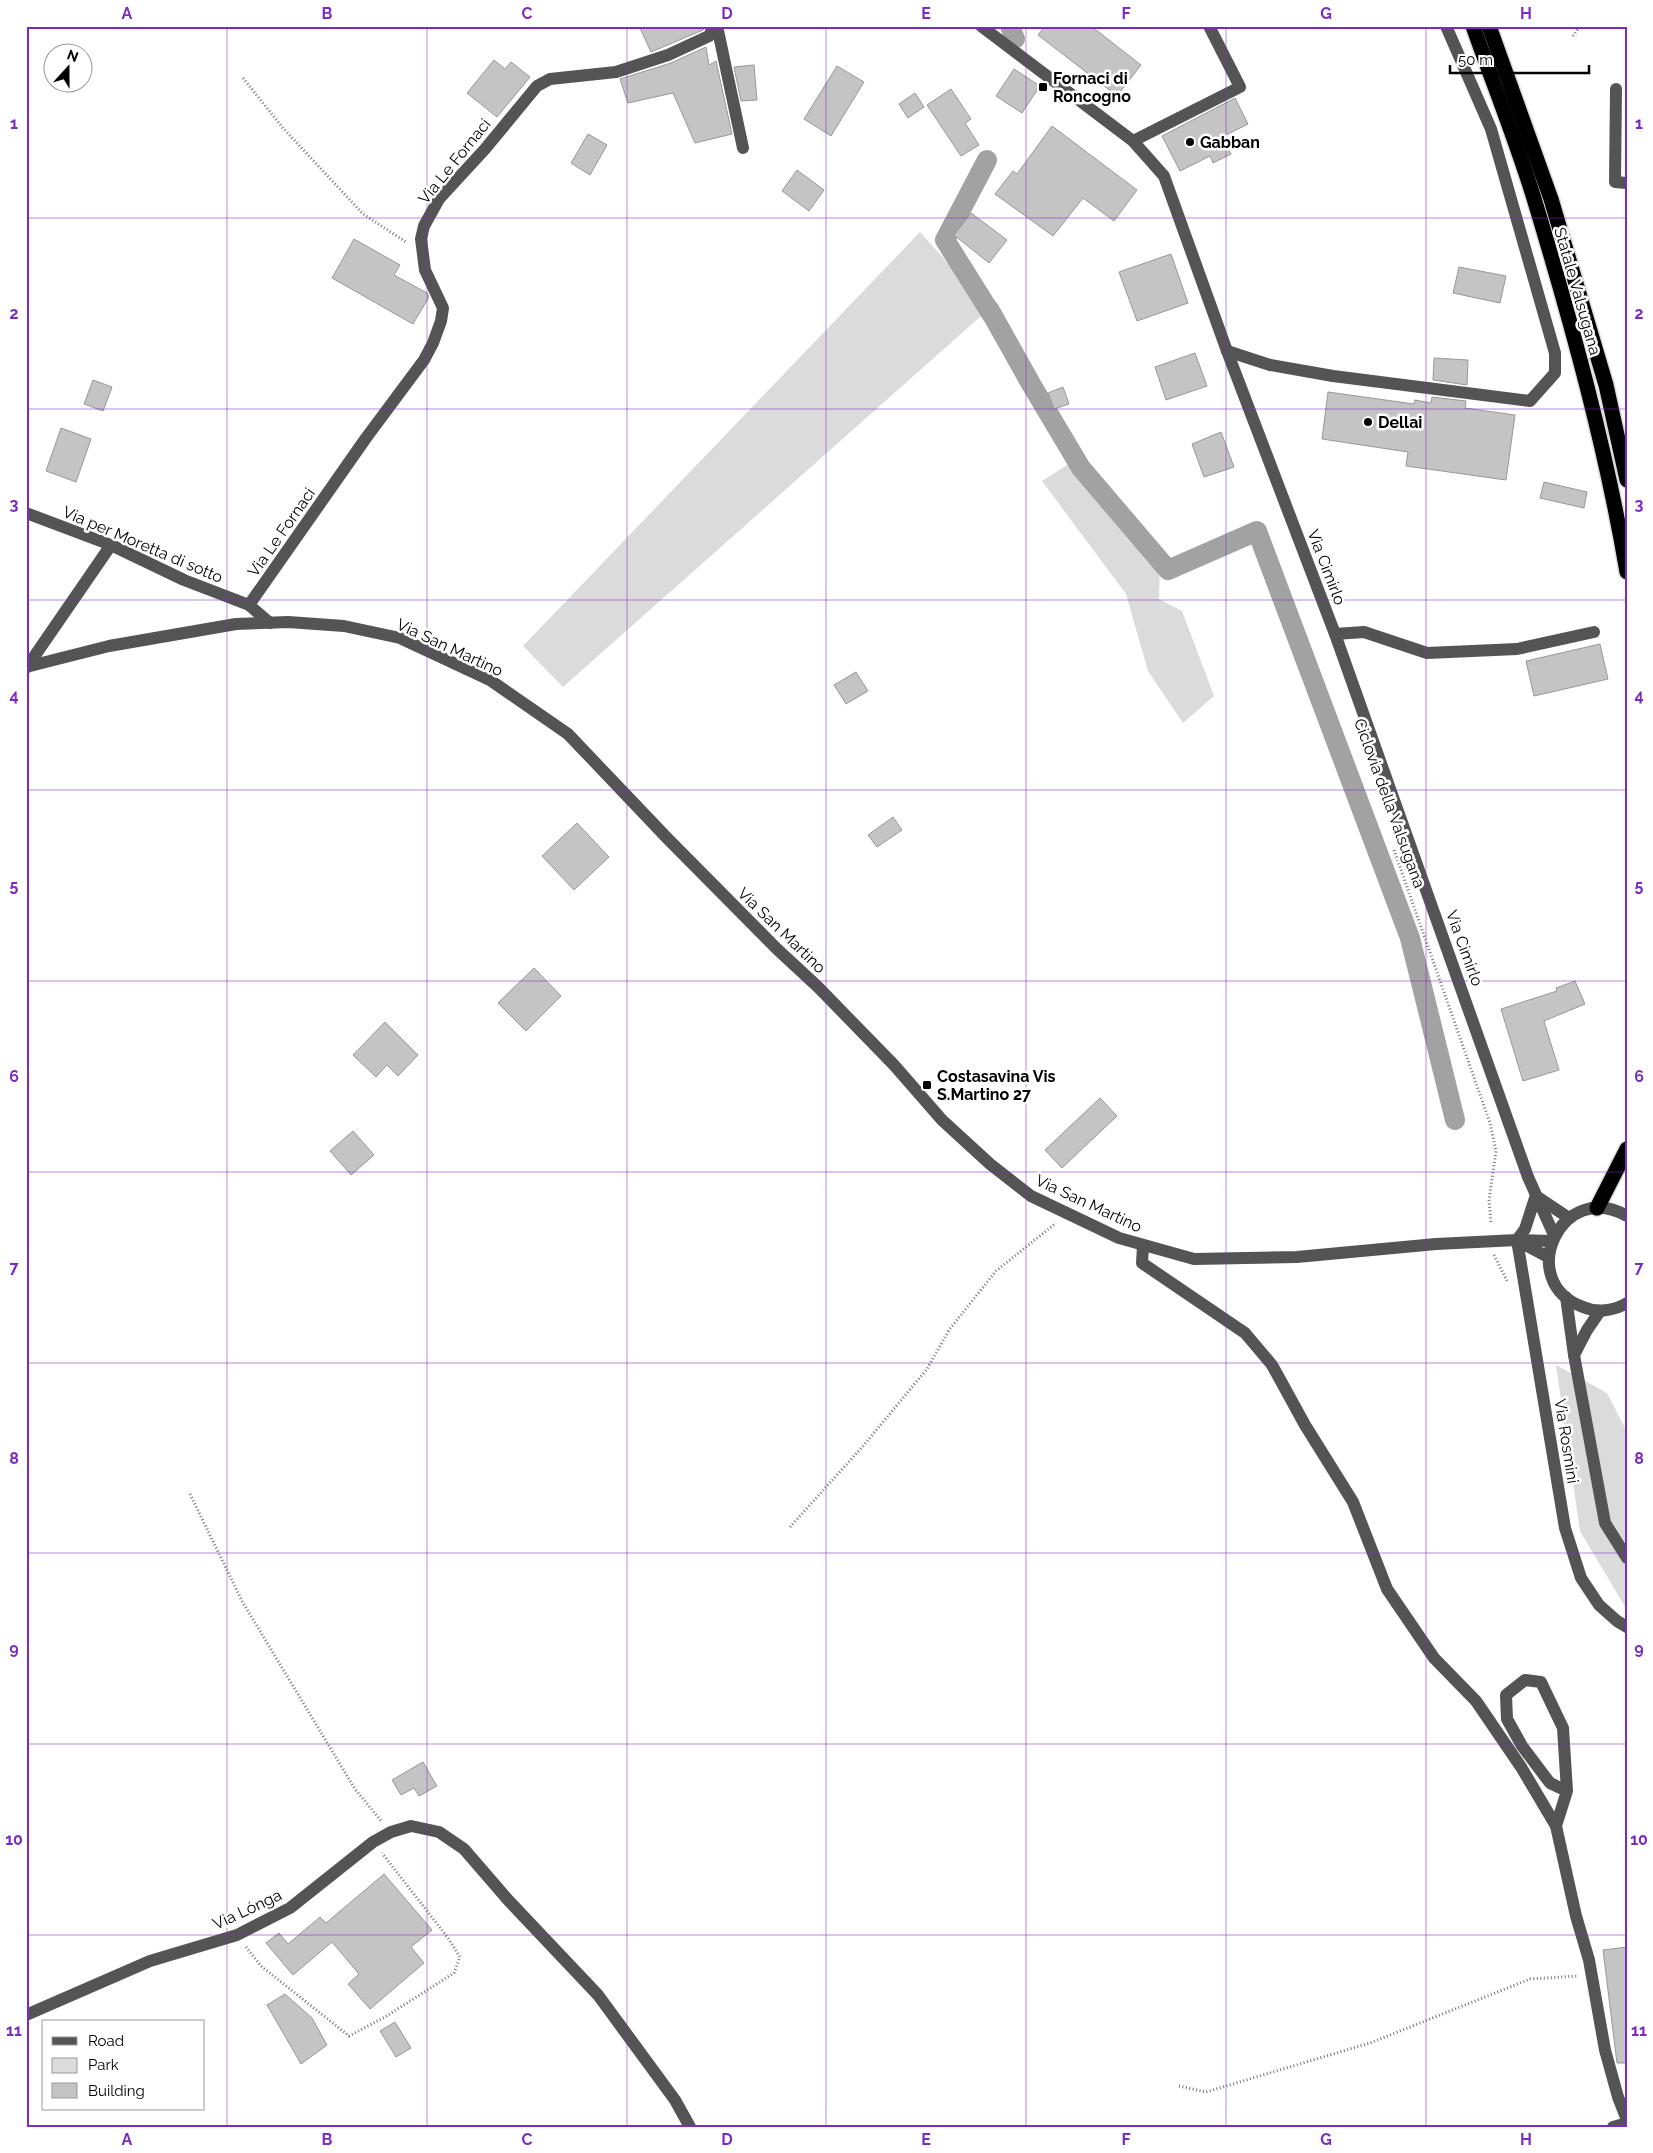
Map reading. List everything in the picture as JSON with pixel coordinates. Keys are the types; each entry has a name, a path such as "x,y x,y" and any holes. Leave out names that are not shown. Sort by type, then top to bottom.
{"highway":[{"name":"Statale Valsugana","path":"1473,26 1535,204 1581,363 1627,572"},
{"name":"Statale Valsugana","path":"1489,26 1551,199 1606,386 1627,480"},
{"path":"1597,1208 1627,1149"}],"street":[{"name":"Via Le Fornaci","path":"715,26 743,148"},
{"name":"Via Le Fornaci","path":"249,605 366,438 424,360 433,342 441,321 443,308 425,270 421,239 424,226 439,199 485,149 537,86 550,79 616,72 668,55 709,36 715,26"},
{"name":"Via Cimirlo","path":"981,26 1133,141 1164,176 1227,352 1335,634 1553,1238"},
{"path":"1133,141 1240,87 1208,26"},
{"path":"1227,352 1270,365 1333,376 1530,401 1555,373 1555,353 1490,129 1446,26"},
{"path":"1616,89 1621,183"},
{"name":"Via per Moretta di sotto","path":"26,513 111,546 184,580 249,605 270,623"},
{"path":"27,667 111,546"},
{"name":"Via San Martino","path":"27,667 109,646 236,624 270,623 344,626 400,638 490,680 568,734 675,846 880,1051 942,1120 990,1164 1031,1196 1119,1238 1194,1259 1297,1257 1436,1244 1553,1238"},
{"path":"1335,634 1364,632 1427,653 1517,648 1594,632"},
{"name":"Via Cimirlo","path":"1536,1194 1550,1208 1569,1218"},
{"path":"1536,1194 1525,1229 1518,1240 1548,1256"},
{"path":"1627,1216 1612,1209 1597,1208 1582,1211 1569,1218 1553,1238 1548,1256 1552,1279 1566,1298 1582,1307 1600,1310 1615,1308 1627,1303"},
{"name":"Via Rosmini","path":"1518,1240 1565,1528 1581,1578 1599,1605 1627,1627"},
{"path":"1144,1246 1142,1263 1244,1333 1272,1365 1353,1502 1387,1589 1434,1658 1476,1701 1521,1767 1556,1826 1591,1976 1605,2050 1627,2122 1612,2127"},
{"path":"1566,1298 1574,1354 1605,1523 1627,1558"},
{"path":"1574,1354 1600,1310"},
{"path":"1556,1826 1567,1791 1563,1728 1541,1682 1525,1680 1506,1695 1507,1719 1522,1746 1550,1783 1567,1791"},
{"name":"Via Lónga","path":"26,2015 150,1961 236,1935 290,1908 373,1842 391,1832 411,1826 439,1832 464,1849 509,1901 598,1995 674,2100 690,2127"}],"path":[{"path":"1573,36 1580,26"},
{"path":"243,78 283,128 363,214 422,252"},
{"name":"Ciclovia della Valsugana","path":"1390,841 1490,1123 1496,1151 1489,1200 1491,1222"},
{"path":"790,1527 864,1445 927,1369 949,1330 996,1271 1068,1214"},
{"path":"190,1494 242,1601 355,1789 391,1832"},
{"path":"236,1935 261,1966 349,2036 385,2017 454,1974 460,1957 448,1938 373,1842"},
{"path":"1179,2086 1206,2092 1370,2042 1530,1979 1591,1976"}],"green space":[{"path":"920,232 989,309 563,687 523,646"},
{"path":"1075,460 1160,561 1159,599 1182,611 1214,696 1183,723 1148,671 1126,594 1042,481"},
{"path":"1556,1365 1607,1393 1627,1432 1627,1610 1580,1531"}],"building":[{"path":"639,26 705,26 703,30 651,52"},
{"path":"1045,26 1091,26 1141,65 1117,96 1038,35"},
{"path":"706,47 709,65 716,61 732,134 695,143 673,93 628,103 620,79 671,63"},
{"path":"494,60 505,69 511,62 530,77 497,117 467,93"},
{"path":"754,65 757,100 741,101 734,67"},
{"path":"837,66 864,82 831,136 804,119"},
{"path":"1014,69 1040,86 1022,113 996,96"},
{"path":"951,89 971,119 965,123 979,145 961,156 927,105"},
{"path":"915,93 924,107 908,118 899,104"},
{"path":"1235,98 1248,124 1222,137 1231,154 1213,163 1210,156 1180,171 1162,136"},
{"path":"1052,126 1137,190 1114,221 1083,198 1053,236 995,194 1013,171 1017,174"},
{"path":"588,134 607,145 590,175 571,163"},
{"path":"797,170 824,190 809,211 782,191"},
{"path":"971,213 1007,240 989,263 954,235"},
{"path":"354,239 400,265 394,275 427,293 429,297 413,324 332,278"},
{"path":"1171,254 1188,303 1137,321 1119,272"},
{"path":"1459,267 1506,276 1500,303 1453,293"},
{"path":"1195,353 1207,386 1166,400 1155,367"},
{"path":"1434,358 1468,360 1467,385 1433,380"},
{"path":"93,380 112,387 103,411 84,404"},
{"path":"1063,387 1069,404 1054,409 1048,393"},
{"path":"1328,392 1414,404 1415,400 1431,403 1432,397 1466,401 1465,408 1515,415 1506,480 1406,466 1408,452 1322,439"},
{"path":"61,428 91,439 76,482 46,471"},
{"path":"1221,432 1234,467 1204,477 1192,444"},
{"path":"1544,482 1587,492 1584,508 1540,498"},
{"path":"1600,644 1608,679 1534,696 1526,661"},
{"path":"856,672 868,691 846,704 834,685"},
{"path":"893,817 902,830 877,847 868,835"},
{"path":"577,823 609,857 574,890 542,856"},
{"path":"534,968 561,996 526,1031 498,1003"},
{"path":"1575,981 1585,1004 1544,1021 1559,1070 1523,1081 1501,1009 1557,991 1556,988"},
{"path":"385,1022 418,1055 398,1076 387,1065 376,1077 353,1055"},
{"path":"1100,1098 1117,1116 1062,1168 1045,1150"},
{"path":"353,1131 374,1155 351,1175 330,1151"},
{"path":"423,1762 437,1786 419,1796 414,1788 401,1795 392,1780"},
{"path":"384,1874 432,1930 411,1947 424,1963 370,2009 348,1984 359,1974 332,1942 293,1975 266,1943 279,1933 288,1944 320,1917 326,1923"},
{"path":"1627,1947 1627,2063 1617,2063 1603,1950"},
{"path":"285,1994 312,2018 327,2045 301,2064 267,2005"},
{"path":"395,2022 411,2048 396,2057 380,2031"}],"waterway":[{"path":"1010,26 1015,39"},
{"path":"987,160 945,240 992,315"},
{"path":"989,309 1081,468 1168,570 1257,531 1410,938 1455,1120"}],"place":[{"name":"Fornaci di Roncogno","path":"1043,87"},
{"name":"Gabban","path":"1190,142"},
{"name":"Dellai","path":"1368,422"},
{"name":"Costasavina Vis S.Martino 27","path":"927,1085"}]}
